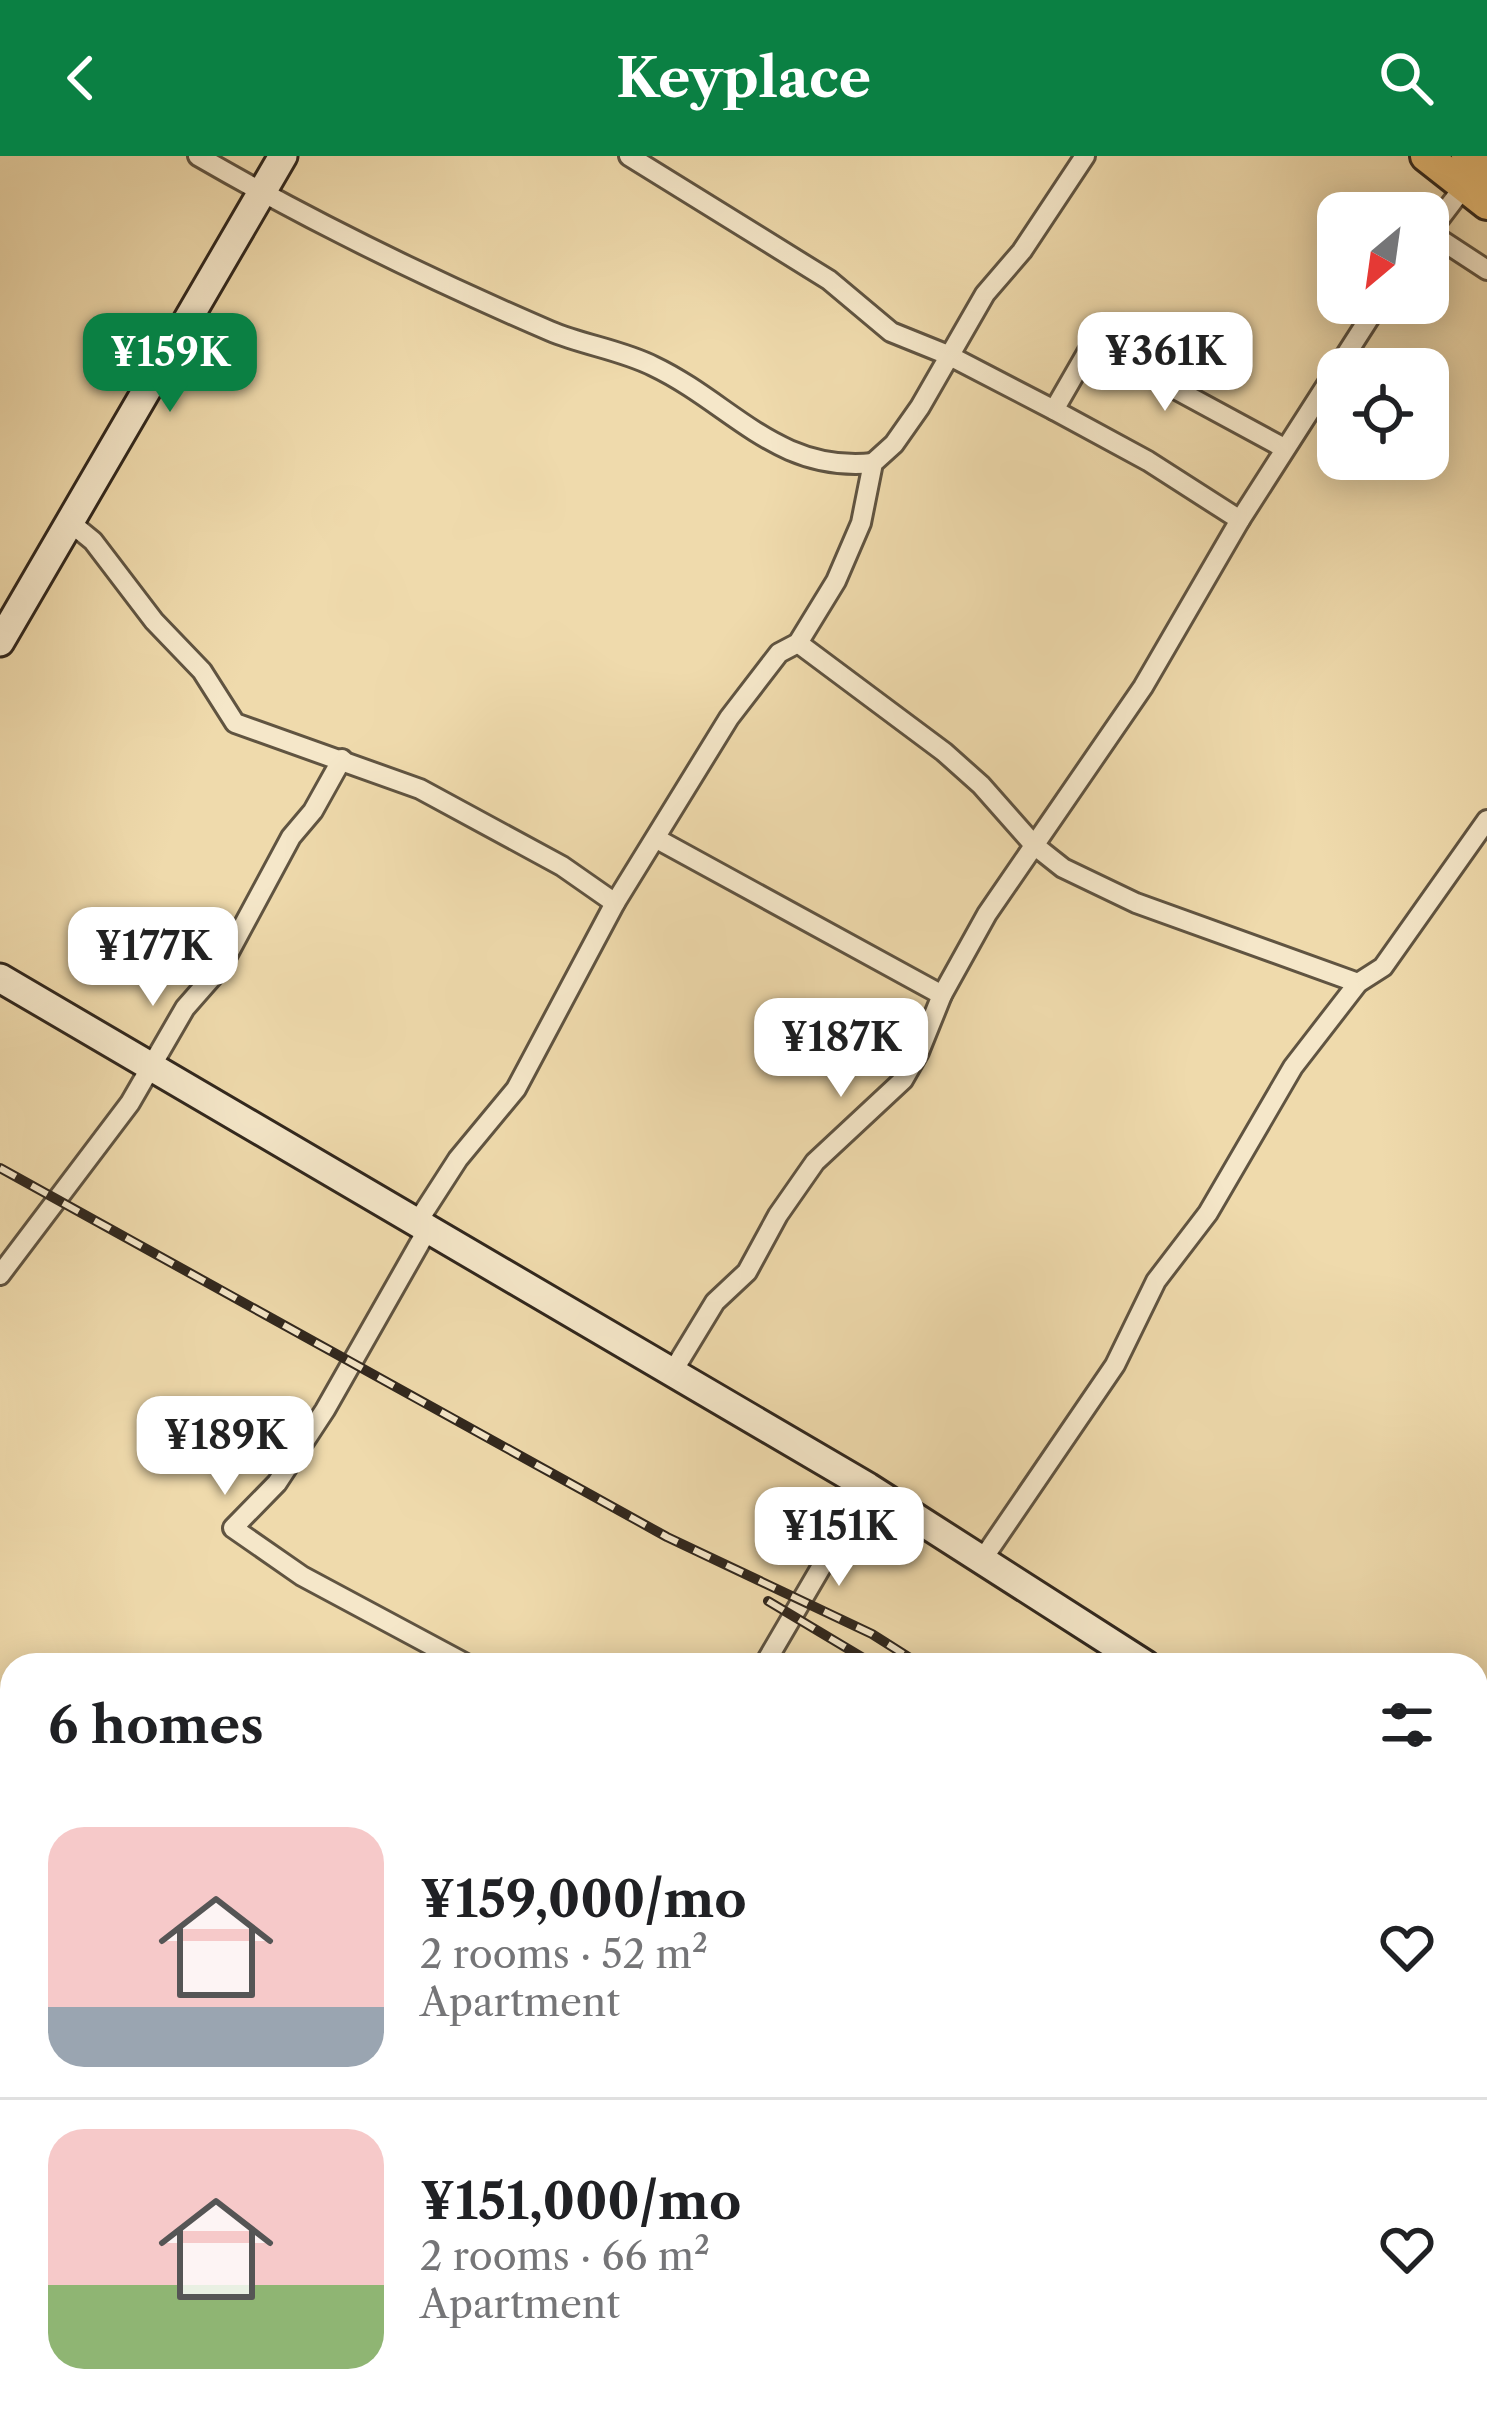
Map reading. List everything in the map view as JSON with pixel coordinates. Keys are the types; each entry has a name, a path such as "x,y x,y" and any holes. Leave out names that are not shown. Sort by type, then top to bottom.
{"main road":[{"path":"1426,156 1479,174"}],"street":[{"path":"198,156 406,267 579,343 655,366 746,428 794,454 844,466 873,463"},
{"path":"0,642 283,156"},
{"path":"629,156 829,280 891,332 948,355 1054,410 1148,461 1240,520"},
{"path":"446,1653 302,1576 233,1528 277,1483 313,1428 458,1159 516,1089 615,903 757,678 779,653 798,644 836,581 853,543 873,463 920,407 985,294 1022,251 1084,156"},
{"path":"1449,209 1479,174"},
{"path":"1449,246 1487,270"},
{"path":"673,1371 715,1302 746,1272 815,1162 903,1080 942,994 987,914 1143,687 1284,448 1365,324"},
{"path":"1054,410 1092,344 1284,448"},
{"path":"70,523 92,541 154,621 202,671 235,722 420,789 562,866 615,903"},
{"path":"798,644 944,752 981,785 1034,845 1063,868 1136,903 1358,983"},
{"path":"0,1274 130,1102 185,1009 220,967 341,759"},
{"path":"982,1560 1114,1365 1156,1281 1208,1213 1293,1067 1358,983 1383,967 1487,820"},
{"path":"657,839 942,994"},
{"path":"0,978 868,1486 1127,1653"},
{"path":"771,1653 868,1486"}],"railway":[{"path":"0,1168 667,1537 872,1634 902,1653"},
{"path":"768,1601 855,1653"}]}
